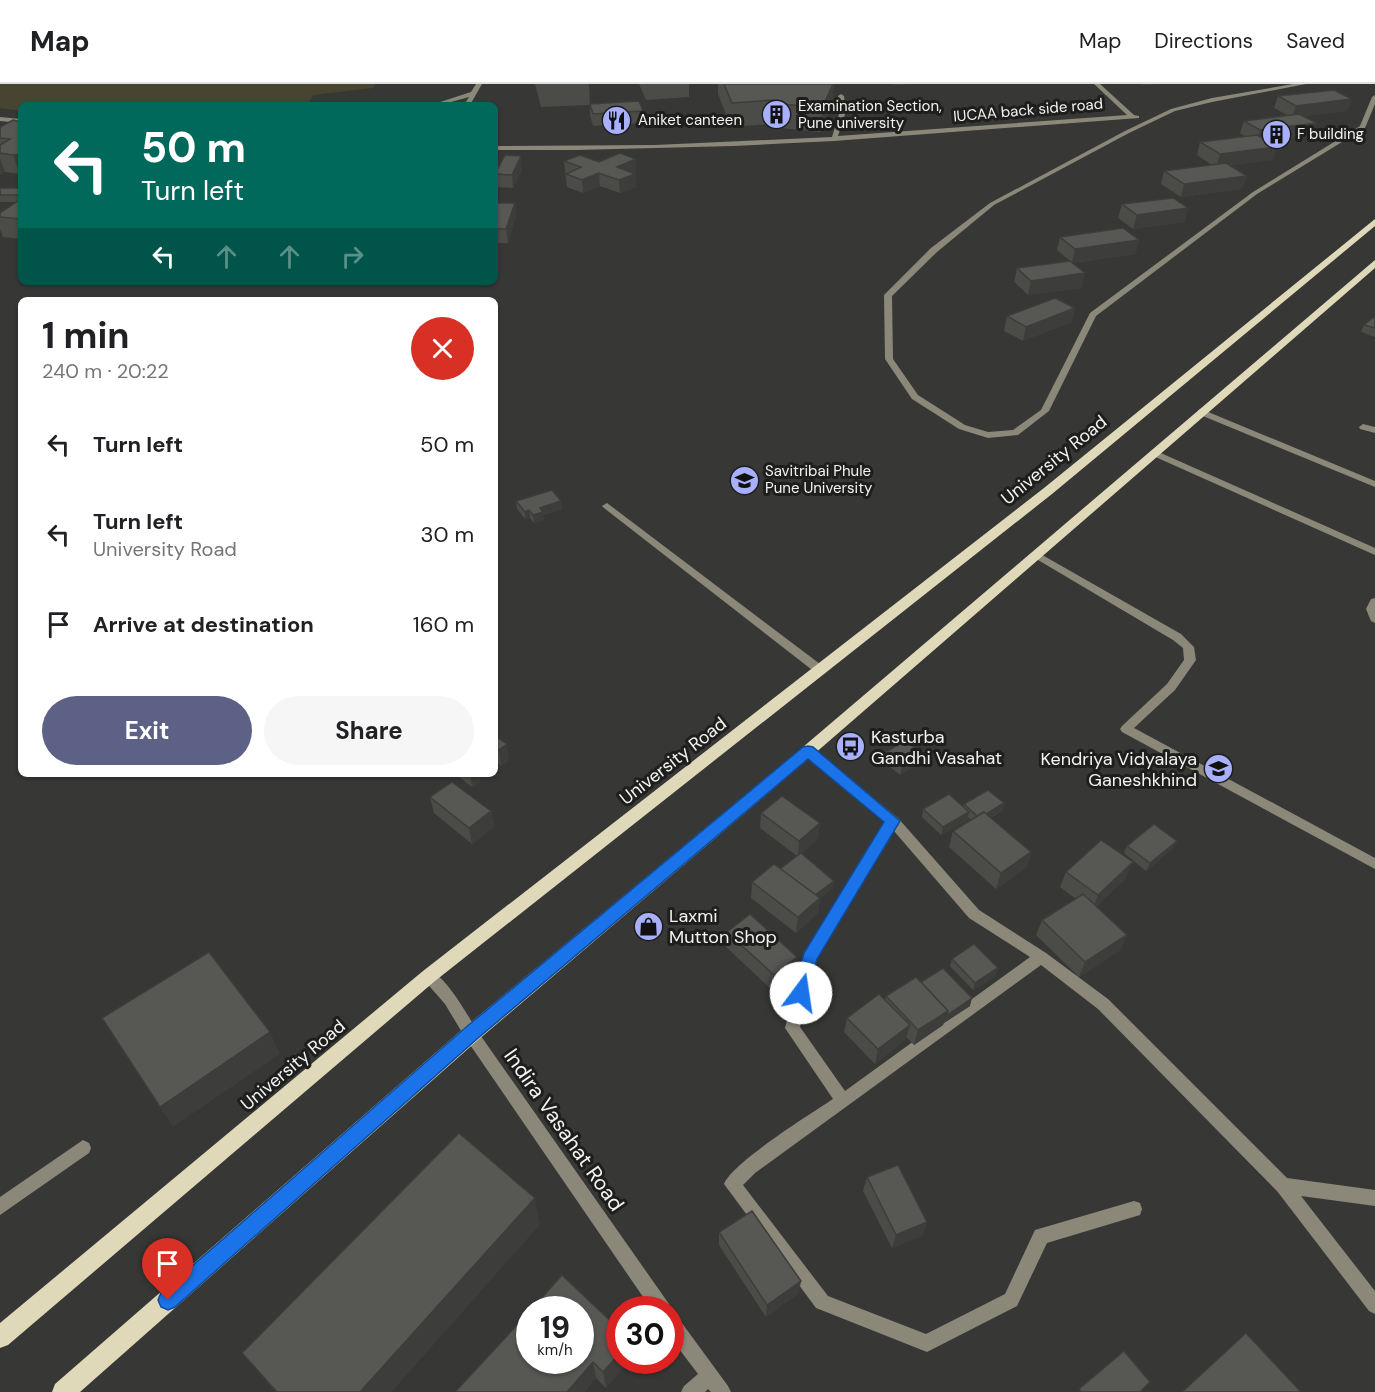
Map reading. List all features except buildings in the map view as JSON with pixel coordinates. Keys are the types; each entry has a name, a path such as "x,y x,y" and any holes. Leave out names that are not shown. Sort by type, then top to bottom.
{"main road":[{"name":"University Road","path":"0,1337 429,976 1048,491 1375,222"},
{"path":"63,1392 471,1034 808,751 1375,262"}],"street":[{"path":"468,102 479,84"},
{"path":"1097,84 1132,116 1149,121"},
{"path":"1303,84 1212,100 1173,110 992,204 934,250 888,295 889,359 915,397 962,427 988,435 1015,434 1045,411 1093,315 1255,193 1363,127 1375,97"},
{"path":"444,102 472,94"},
{"path":"834,139 843,111 841,96"},
{"name":"IUCAA back side road","path":"498,148 591,150 834,139 1132,116"},
{"path":"0,118 18,121"},
{"path":"1201,412 1375,484"},
{"path":"1364,427 1375,430"},
{"path":"1154,453 1375,552"},
{"path":"608,506 820,670"},
{"path":"1036,555 1177,637 1188,647 1190,660 1171,687 1126,729 1375,864"},
{"path":"1375,601 1371,609 1375,619"},
{"path":"808,751 893,821 974,914 1041,957 1103,1004 1283,1185 1375,1305"},
{"path":"843,1101 792,1028 809,958 893,821"},
{"path":"1041,957 749,1167 732,1184 822,1302 927,1343 1011,1300 1041,1236 1134,1209"},
{"name":"Indira Vasahat Road","path":"429,976 450,1000 471,1034 653,1296"},
{"path":"0,1207 83,1148"},
{"path":"1283,1185 1375,1198"},
{"path":"684,1340 722,1392"},
{"path":"690,1392 710,1376"}],"shaded area":[{"path":"0,84 375,84 373,88 313,95 309,102 18,102 18,111 0,108"}],"place":[{"name":"Examination Section, Pune university","path":"777,115"},
{"name":"Aniket canteen","path":"617,120"},
{"name":"F building","path":"1276,134"},
{"name":"Savitribai Phule Pune University","path":"744,480"},
{"name":"Kasturba Gandhi Vasahat","path":"850,747"},
{"name":"Kendriya Vidyalaya Ganeshkhind","path":"1218,769"},
{"name":"Laxmi Mutton Shop","path":"648,926"}],"route":[{"path":"168,1300 471,1034 808,751 893,821 809,958 801,993"}]}
